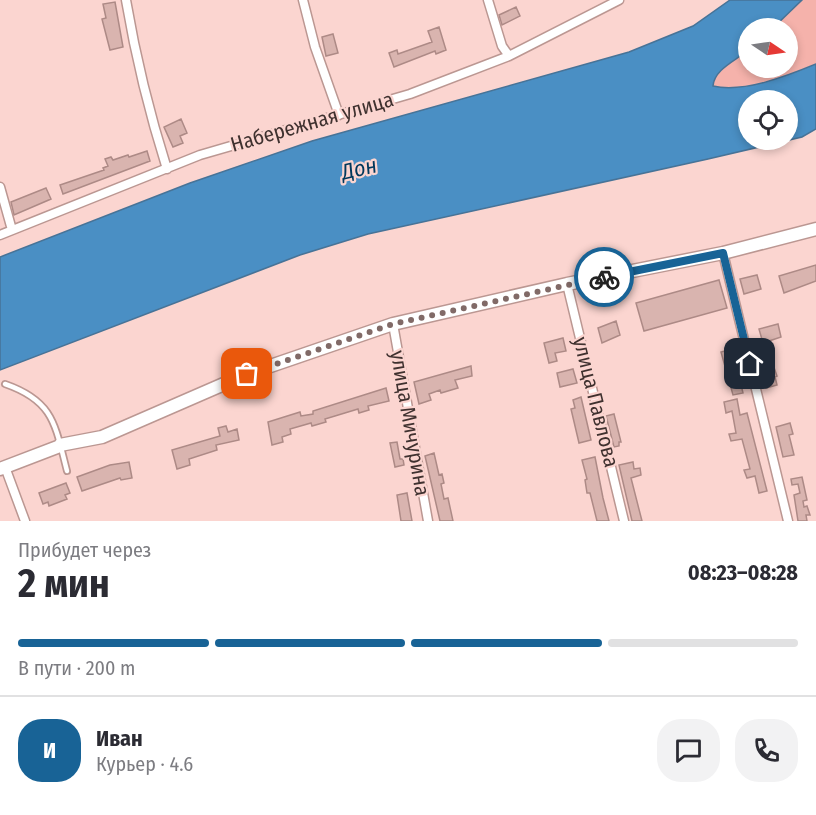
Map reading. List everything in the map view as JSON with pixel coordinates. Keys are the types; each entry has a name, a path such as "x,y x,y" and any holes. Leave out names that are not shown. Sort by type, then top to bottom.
{"street":[{"path":"126,0 134,50 148,110 167,169"},
{"path":"303,0 315,47 339,115"},
{"path":"488,0 502,46 509,56"},
{"name":"Набережная улица","path":"0,235 200,155 410,94 509,56 619,0"},
{"path":"0,187 12,230"},
{"path":"25,521 2,468 60,445 102,437 247,374 393,324 567,284 723,253 816,229"},
{"path":"723,253 788,521"},
{"name":"улица Павлова","path":"567,284 624,521"},
{"name":"улица Мичурина","path":"393,324 428,521"}],"lane":[{"path":"5,384 21,389 47,409 67,471"}],"shaded area":[{"path":"802,0 816,0 816,64 798,71 798,18 783,18"},
{"path":"738,58 738,78 779,78 739,87 713,87 717,75"}],"water":[{"name":"Дон","path":"730,0 802,0 783,18 738,18 738,58 717,75 713,86 738,87 779,78 798,78 798,71 816,64 816,129 798,138 798,90 738,90 738,150 746,150 368,234 300,255 0,370 0,257 190,183 312,141 629,52 693,26"}],"building":[{"path":"115,2 123,47 110,50 102,19 106,18 103,4"},
{"path":"516,7 520,16 502,25 499,15"},
{"path":"439,27 446,50 436,54 435,51 394,67 389,53 397,50 398,54 432,42 428,31"},
{"path":"333,34 338,53 326,56 322,37"},
{"path":"181,119 187,133 180,136 183,143 173,147 164,127"},
{"path":"147,151 150,161 63,194 60,185 104,170 103,168 108,166 105,159 111,157 113,160 128,155 129,157"},
{"path":"46,188 51,199 14,215 11,202"},
{"path":"816,265 816,281 784,293 779,276"},
{"path":"757,275 761,289 744,294 740,279"},
{"path":"719,280 727,308 644,331 636,303"},
{"path":"616,321 620,335 602,343 598,328"},
{"path":"778,324 781,337 763,343 759,329"},
{"path":"563,338 566,351 555,353 557,361 549,363 544,343"},
{"path":"733,349 735,359 740,358 741,364 736,365 743,393 733,395 721,352"},
{"path":"768,350 777,376 775,377 777,385 766,388 758,353"},
{"path":"471,366 472,376 455,380 458,388 429,394 431,400 419,404 414,382"},
{"path":"573,369 577,383 560,387 557,373"},
{"path":"386,388 389,401 368,406 369,410 359,413 358,409 325,419 326,422 312,426 311,423 290,429 291,434 282,437 283,442 272,445 268,422 300,412 301,416 313,414 313,411"},
{"path":"581,397 591,440 579,443 571,409 575,408 573,400"},
{"path":"737,399 740,415 747,413 767,491 759,493 755,476 747,478 744,470 750,469 742,439 731,441 729,434 736,433 732,411 726,413 724,402"},
{"path":"614,414 621,442 619,446 614,447 606,416"},
{"path":"790,423 793,434 789,435 794,455 783,457 776,427"},
{"path":"226,426 228,432 237,429 239,440 216,445 217,450 189,459 190,465 177,469 172,450 220,436 218,428"},
{"path":"397,442 400,459 403,459 404,465 395,467 390,443"},
{"path":"434,453 439,475 442,474 444,483 441,484 444,499 448,498 453,521 440,521 425,456"},
{"path":"595,457 609,521 597,521 590,493 587,493 585,480 587,479 582,460"},
{"path":"129,462 132,478 121,480 120,478 82,491 77,477 110,465"},
{"path":"633,462 634,469 640,468 641,475 631,478 642,521 632,521 619,465"},
{"path":"802,477 807,500 803,501 804,507 807,506 810,515 806,515 807,521 798,521 794,495 800,493 798,484 792,485 791,479"},
{"path":"66,483 70,493 65,495 67,499 49,506 48,502 43,504 39,493"},
{"path":"407,493 412,521 401,521 397,495"}],"way so far":[{"path":"247,374 393,324 604,277"}],"route":[{"path":"604,277 723,253 750,364"}]}
